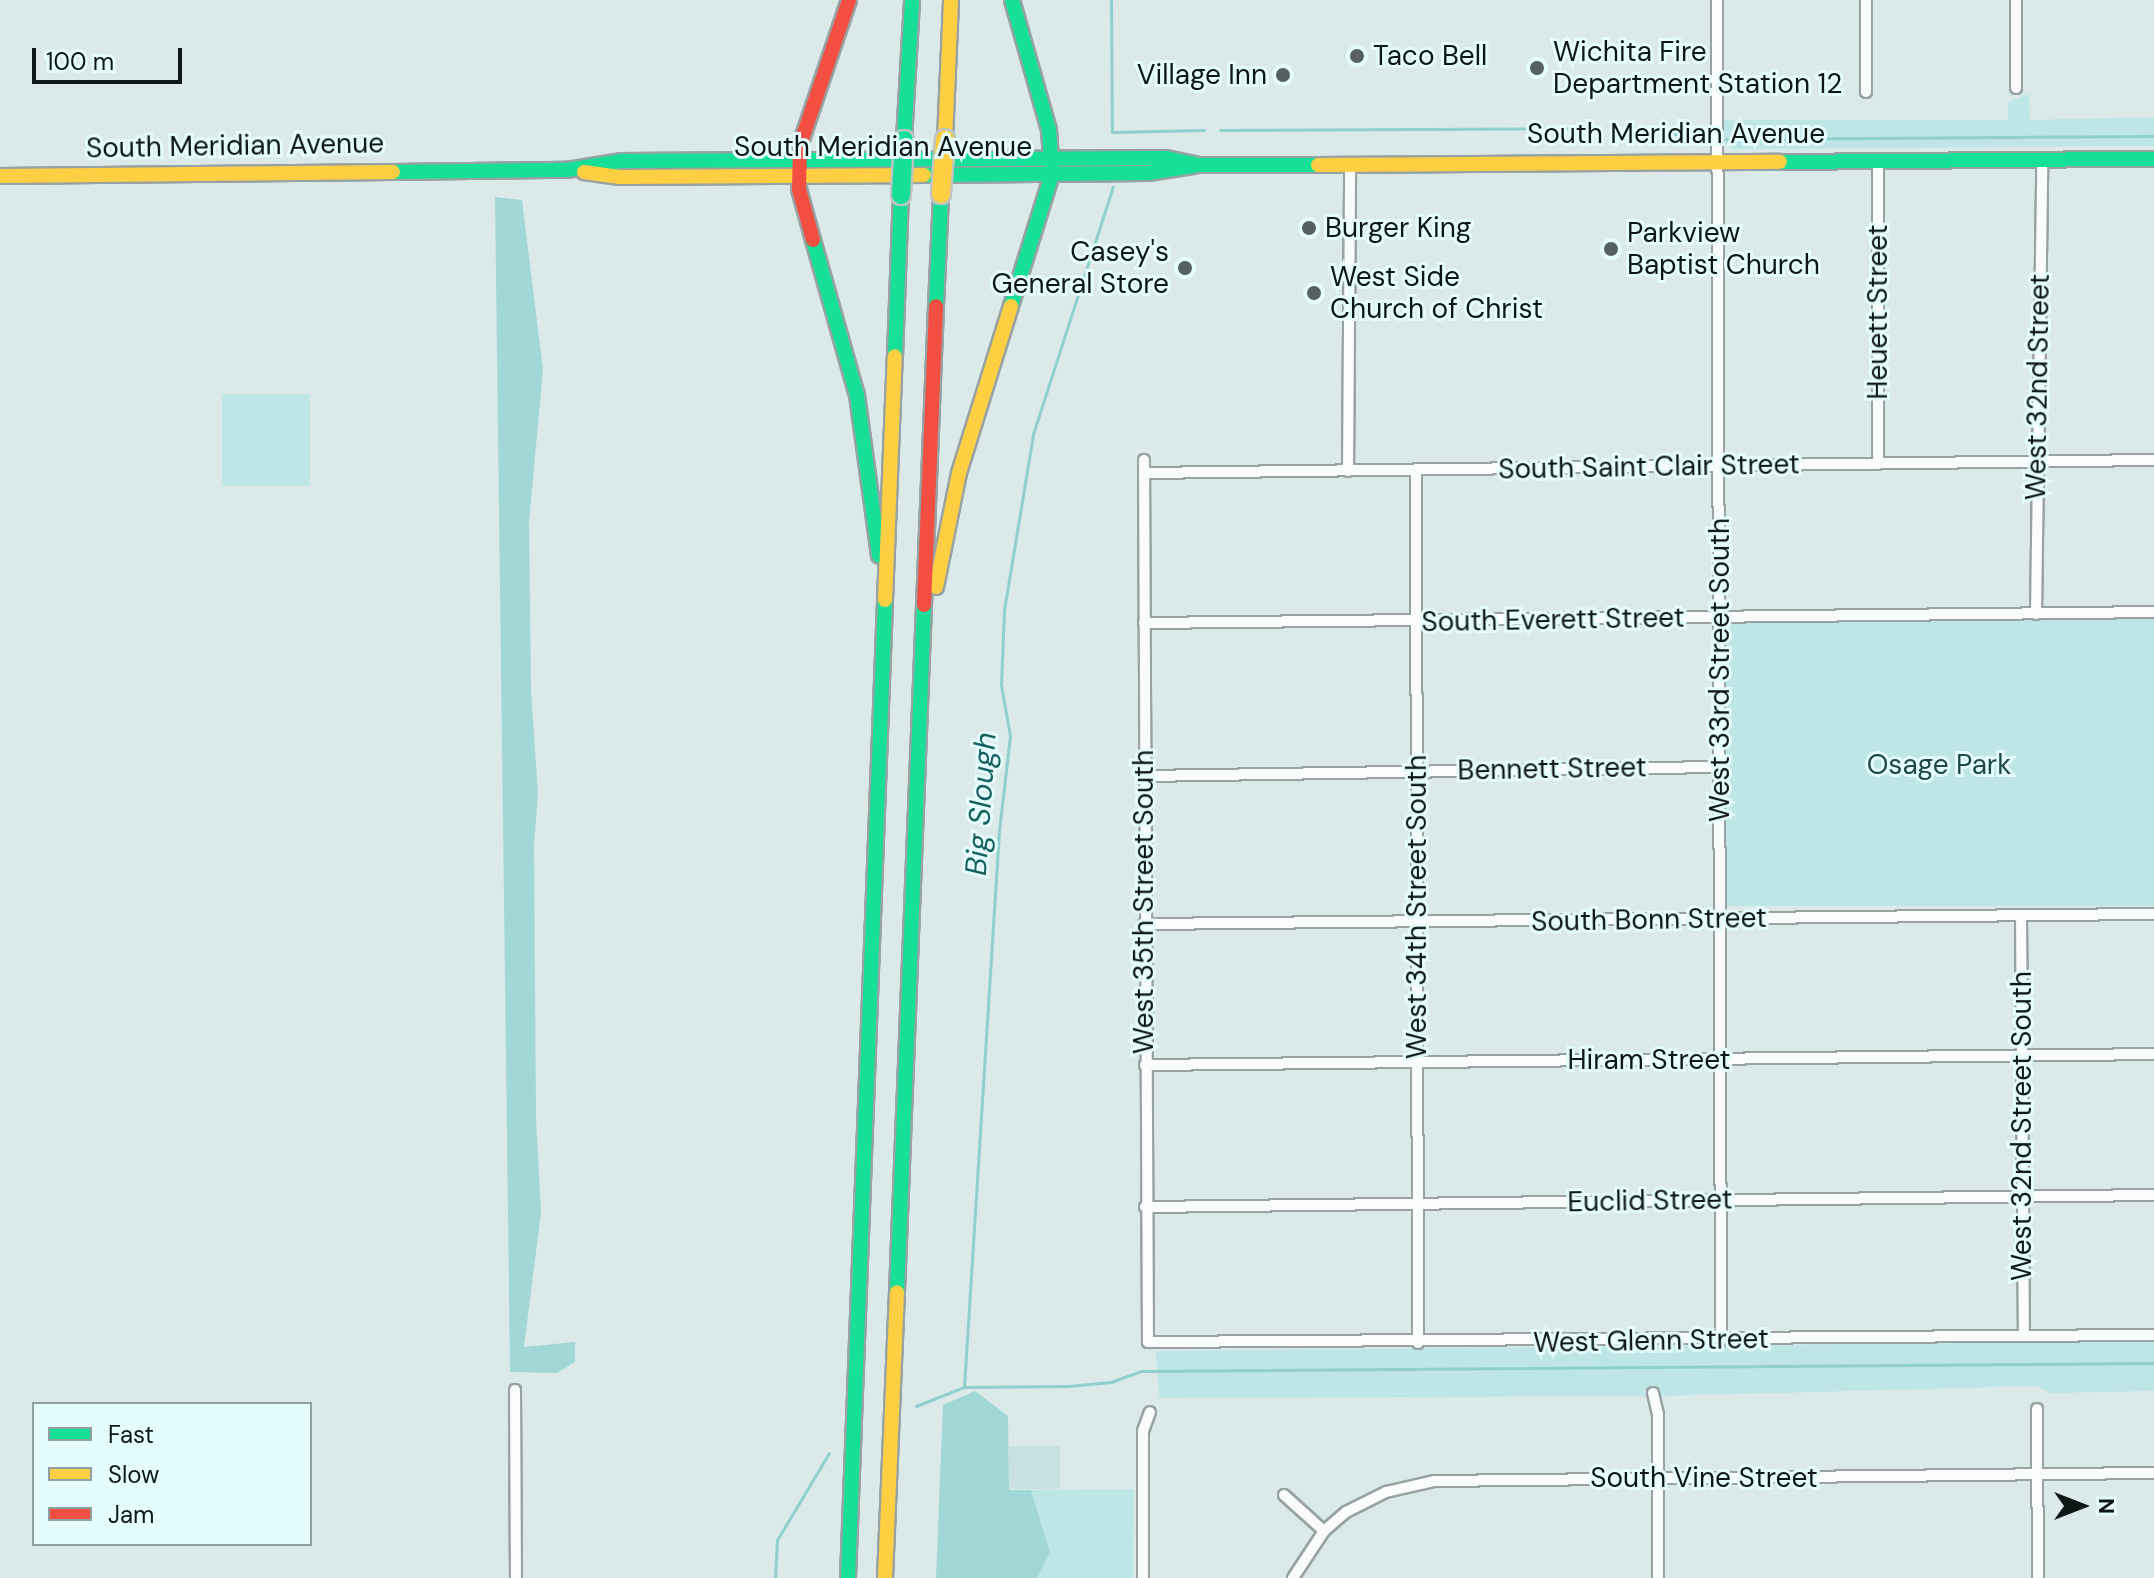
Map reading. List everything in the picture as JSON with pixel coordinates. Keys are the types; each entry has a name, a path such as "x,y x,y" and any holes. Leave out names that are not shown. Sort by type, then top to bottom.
{"main road":[{"path":"849,0 799,168 869,457 886,630"},
{"path":"848,1578 901,195 912,0"},
{"path":"885,1578 951,0"},
{"path":"923,670 959,473 1052,166 1012,0"},
{"name":"South Meridian Avenue","path":"0,176 567,170 620,177 799,168 1052,166 1166,158 1199,165 2154,159"}],"street":[{"name":"West 33rd Street South","path":"1717,0 1721,1340"},
{"path":"1866,0 1866,92"},
{"path":"2016,0 2016,88"},
{"name":"West 32nd Street","path":"2036,614 2042,160"},
{"name":"Heuett Street","path":"1878,161 1878,464"},
{"path":"1348,471 1350,165"},
{"name":"West 35th Street South","path":"1144,460 1148,1342"},
{"name":"South Saint Clair Street","path":"1144,473 2154,460"},
{"name":"West 34th Street South","path":"1416,470 1418,1343"},
{"name":"South Everett Street","path":"1144,623 2154,612"},
{"name":"Bennett Street","path":"1144,776 1720,767"},
{"name":"South Bonn Street","path":"1144,924 2154,914"},
{"name":"West 32nd Street South","path":"2021,916 2024,1336"},
{"name":"Hiram Street","path":"1145,1065 2154,1054"},
{"name":"Euclid Street","path":"1145,1207 2154,1195"},
{"name":"West Glenn Street","path":"1148,1342 1418,1343 2154,1335"},
{"path":"515,1390 516,1578"},
{"path":"1653,1393 1658,1479 1658,1578"},
{"path":"2037,1409 2038,1578"},
{"path":"1143,1578 1143,1431 1150,1412"},
{"name":"South Vine Street","path":"1293,1578 1324,1531 1369,1499 1421,1483 2154,1473"},
{"path":"1284,1495 1324,1531"}],"shaded area":[{"path":"495,197 522,200 543,370 529,522 531,692 538,793 534,845 536,1119 541,1212 524,1347 575,1342 575,1362 557,1373 510,1372"},
{"path":"975,1391 1008,1416 1009,1490 1031,1490 1050,1552 1037,1578 936,1578 943,1405"},
{"path":"1009,1446 1060,1446 1060,1489 1009,1489"}],"green space":[{"path":"2029,94 2030,120 2154,117 2154,146 1732,149 1724,143 1724,120 2008,120 2008,102"},
{"path":"222,394 310,394 310,486 222,486"},
{"name":"Osage Park","path":"1724,618 2154,618 2154,906 1724,906"},
{"path":"2154,1341 2154,1391 2051,1393 2036,1386 1661,1396 1159,1398 1156,1351"},
{"path":"1134,1489 1133,1578 1037,1578 1050,1551 1031,1490"}],"waterway":[{"path":"1111,0 1112,132 1204,130"},
{"path":"1629,127 1702,138"},
{"path":"1220,130 1576,128"},
{"path":"1726,139 2154,136"},
{"name":"Big Slough","path":"916,1406 964,1387 999,831 1010,736 1001,685 1004,610 1033,434 1113,187"},
{"path":"964,1387 1068,1386 1111,1382 1142,1371 2154,1363"},
{"name":"Big Slough","path":"775,1578 777,1540 829,1453"}],"traffic: fast":[{"path":"904,140 912,0"},
{"path":"1011,306 1052,174 1049,130 1012,0"},
{"path":"901,195 904,140"},
{"path":"393,172 567,170 622,161 1166,158 1199,165 1318,165"},
{"path":"1780,162 2154,159"},
{"path":"924,175 1148,173 1194,166"},
{"path":"936,306 941,194"},
{"path":"895,356 901,195"},
{"path":"813,240 857,395 879,556"},
{"path":"848,1578 885,600"},
{"path":"897,1292 924,605"}],"traffic: slow":[{"path":"945,139 951,0"},
{"path":"941,194 945,139"},
{"path":"1318,165 1780,162"},
{"path":"0,176 393,172"},
{"path":"584,172 620,177 924,175"},
{"path":"936,587 959,473 1011,306"},
{"path":"885,600 895,356"},
{"path":"885,1578 897,1292"}],"traffic: jam":[{"path":"813,240 799,189 800,145 849,0"},
{"path":"924,605 936,306"}],"place":[{"name":"Taco Bell","path":"1357,56"},
{"name":"Wichita Fire Department Station 12","path":"1537,68"},
{"name":"Village Inn","path":"1283,75"},
{"name":"Burger King","path":"1309,228"},
{"name":"Parkview Baptist Church","path":"1611,249"},
{"name":"Casey's General Store","path":"1185,268"},
{"name":"West Side Church of Christ","path":"1314,293"}]}
